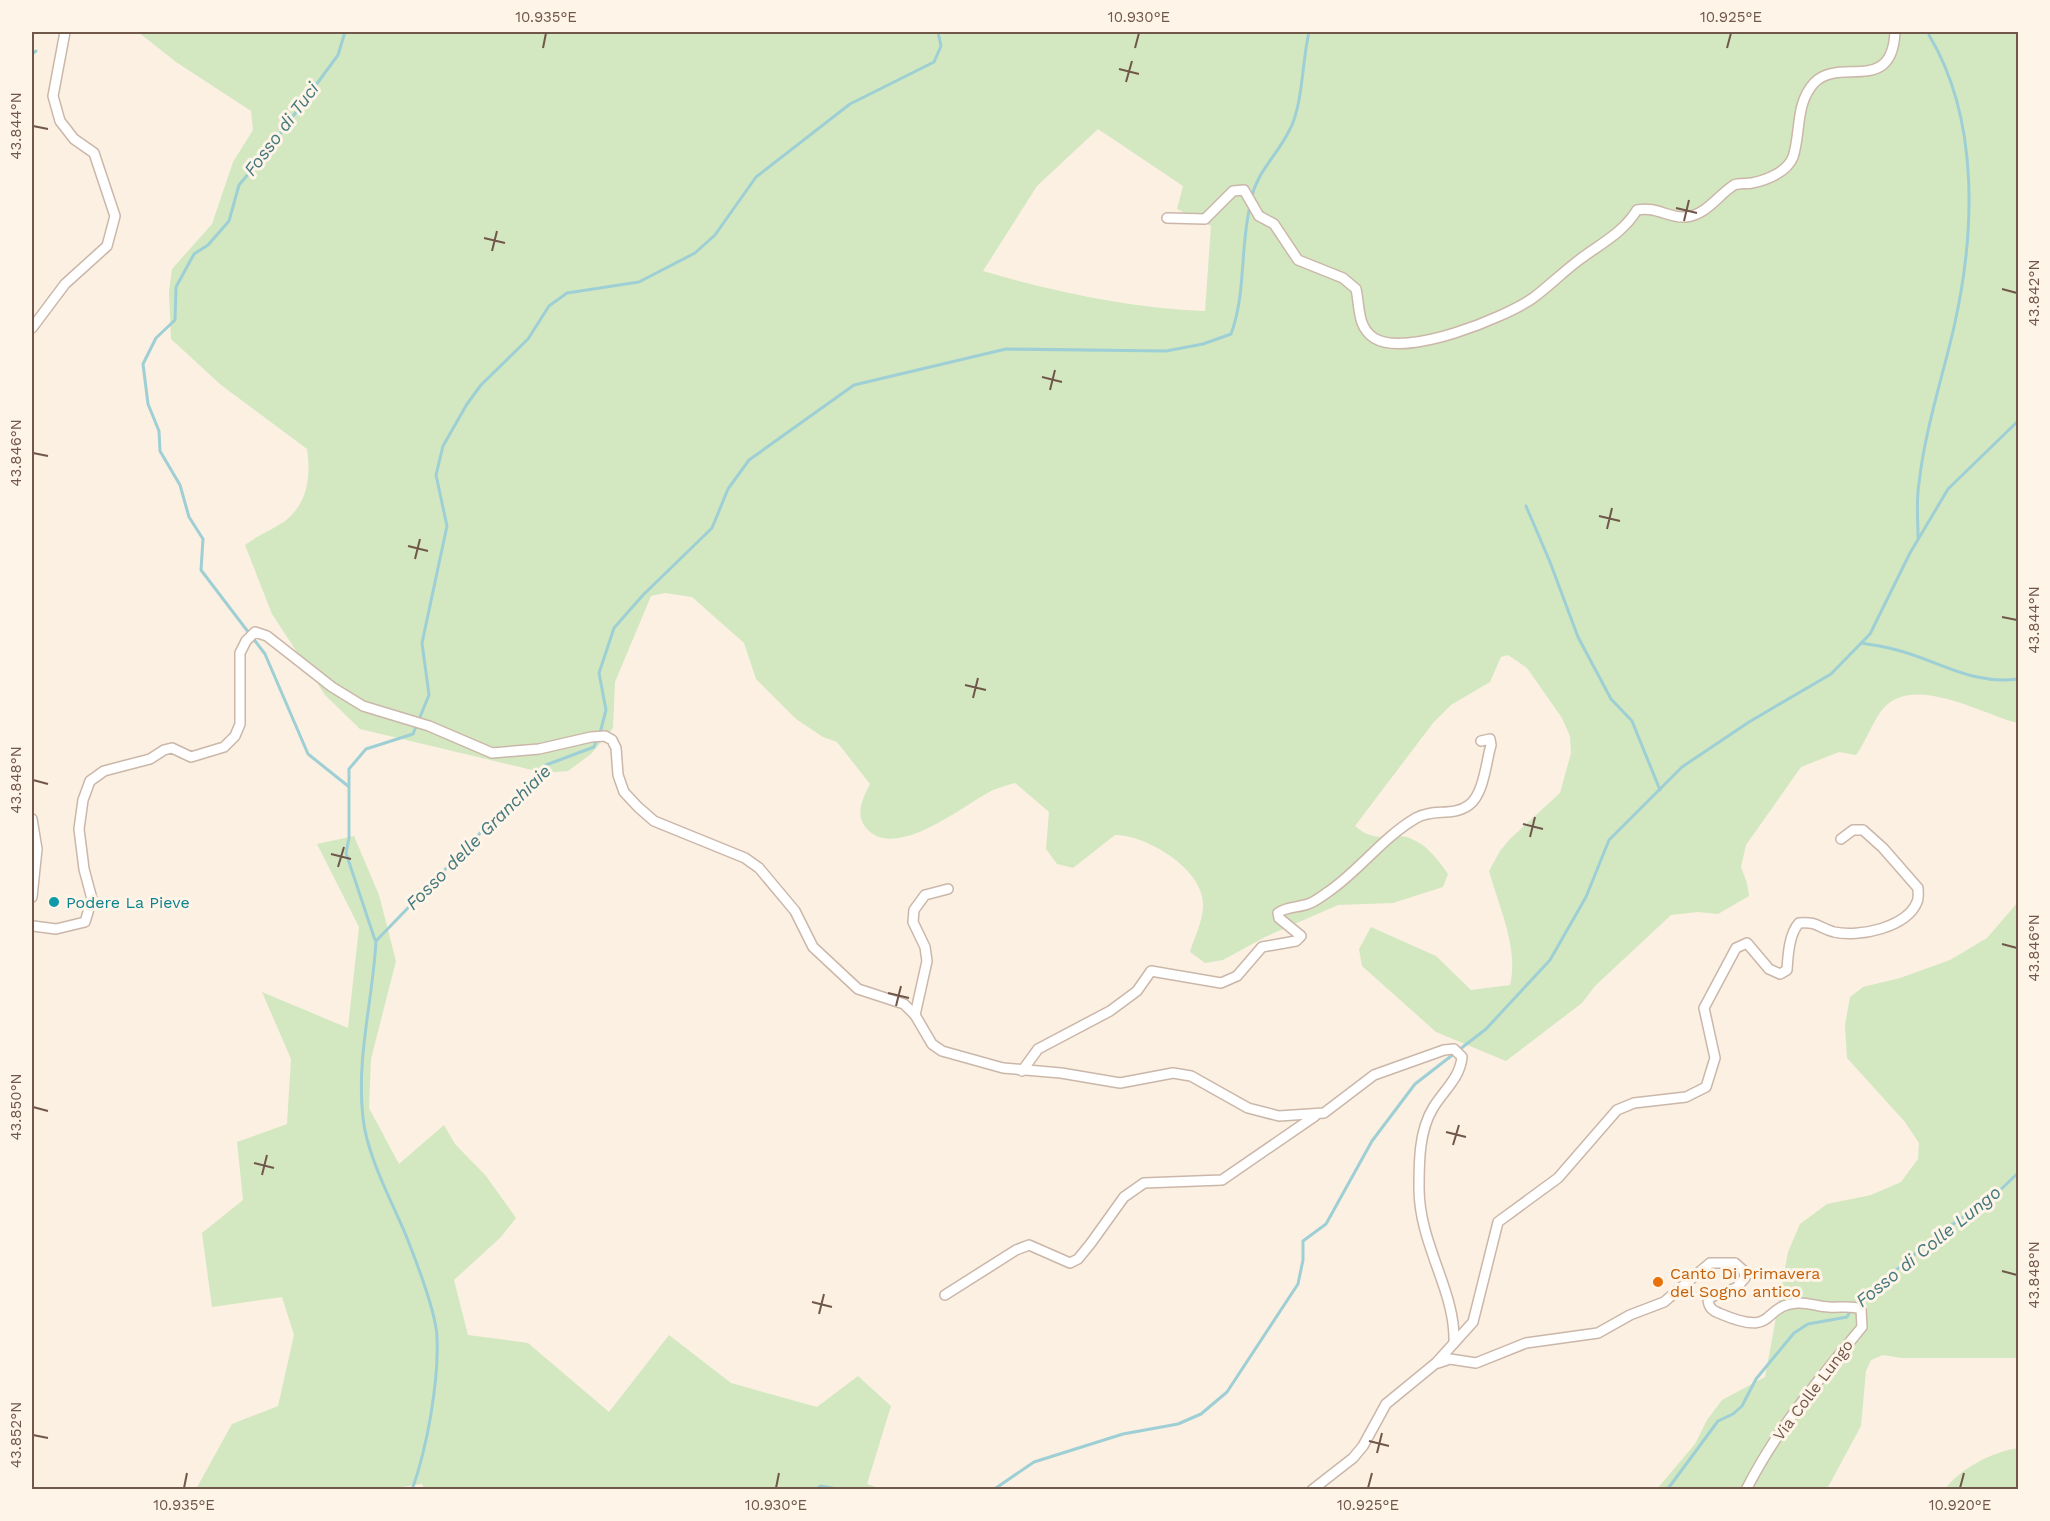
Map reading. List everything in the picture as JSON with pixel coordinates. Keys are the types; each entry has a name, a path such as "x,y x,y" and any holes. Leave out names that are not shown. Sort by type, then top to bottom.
{"street":[{"path":"32,328 65,284 107,246 115,216 94,153 74,140 60,121 53,96 65,32"},
{"path":"1167,218 1205,219 1233,191 1244,189 1259,216 1274,224 1298,260 1343,278 1356,289 1362,327 1374,338 1393,345 1444,336 1532,299 1580,259 1607,242 1637,210 1650,207 1671,215 1686,217 1700,212 1736,184 1770,178 1783,170 1793,157 1797,127 1804,102 1815,82 1826,76 1865,73 1885,64 1895,43 1895,32"},
{"path":"32,925 56,930 85,922 90,913 92,899 84,869 79,829 83,800 90,781 104,771 150,759 172,748 191,757 206,754 224,747 235,736 240,724 240,653 246,641 255,632 267,636 332,687 363,706 429,726 492,753 540,749 605,736 612,740 616,748 618,775 624,792 638,807 654,820 745,858 759,868 795,911 813,947 848,981 872,995 904,1004 915,1015 932,1044 942,1051 1022,1071 1061,1073 1120,1083 1173,1073 1191,1077 1248,1108 1279,1116 1317,1115"},
{"path":"1022,1071 1038,1049 1110,1011 1137,991 1151,970 1221,983 1237,976 1262,947 1296,941 1301,936 1279,918 1278,913 1284,908 1310,904 1329,892 1387,838 1417,818 1430,812 1452,812 1469,805 1478,795 1491,745 1490,739 1481,741"},
{"path":"32,819 37,849 32,897"},
{"path":"1312,1490 1353,1458 1363,1446 1386,1404 1436,1363 1473,1322 1498,1222 1558,1178 1617,1110 1634,1103 1686,1097 1706,1087 1716,1058 1704,1008 1736,948 1747,943 1769,969 1780,974 1787,970 1794,928 1799,923 1813,922 1835,932 1880,928 1905,917 1918,901 1918,888 1883,848 1863,830 1853,830 1840,839"},
{"path":"915,1015 927,961 925,947 912,922 914,910 925,895 948,889"},
{"path":"945,1295 1016,1250 1029,1245 1039,1247 1062,1261 1070,1263 1078,1259 1124,1197 1143,1183 1222,1180 1317,1115 1336,1106 1374,1075 1444,1050 1455,1049 1462,1057 1459,1074 1432,1109 1426,1124 1421,1147 1419,1210 1425,1239 1455,1324 1455,1343"},
{"name":"Via Colle Lungo","path":"1436,1363 1450,1359 1476,1363 1526,1343 1598,1333 1630,1315 1665,1302 1710,1263 1735,1263 1744,1271 1745,1278 1736,1288 1708,1298 1708,1304 1713,1311 1737,1321 1763,1323 1780,1309 1797,1303 1861,1309 1862,1327 1811,1390 1771,1446 1746,1490"}],"green space":[{"path":"138,32 2018,32 2018,723 1948,699 1929,695 1911,695 1895,699 1878,715 1856,755 1839,752 1801,767 1746,845 1741,867 1749,896 1718,914 1698,912 1671,915 1595,986 1582,1003 1506,1061 1436,1032 1362,966 1359,949 1371,927 1436,956 1471,990 1510,985 1512,957 1510,942 1489,871 1510,839 1560,793 1571,753 1570,736 1562,718 1527,668 1508,655 1501,657 1490,682 1451,705 1433,723 1355,826 1371,836 1406,837 1424,846 1448,874 1443,887 1393,903 1338,905 1265,937 1223,960 1205,963 1190,952 1203,906 1201,893 1195,880 1184,868 1172,857 1143,841 1115,835 1073,868 1057,864 1046,849 1049,812 1015,783 993,790 949,817 913,834 896,838 881,837 868,830 860,814 862,802 870,784 837,742 823,737 796,719 756,679 744,643 692,597 665,593 651,596 615,682 613,728 591,754 568,771 545,773 360,729 325,695 272,614 245,545 285,521 299,506 308,479 307,449 221,385 171,339 169,292 172,269 212,224 233,162 253,130 251,111 176,62","holes":["1098,129 1183,186 1177,209 1211,226 1205,311 1092,298 983,271 1037,186"]},
{"path":"354,836 379,895 396,961 371,1059 369,1108 399,1164 444,1125 455,1144 486,1176 516,1218 501,1237 454,1280 468,1335 528,1343 609,1412 669,1335 731,1383 817,1407 858,1376 891,1406 867,1484 881,1489 425,1490 422,1484 383,1490 196,1489 232,1424 278,1406 294,1335 282,1297 212,1307 202,1233 243,1200 237,1142 287,1124 291,1059 262,992 348,1028 359,927 317,844"},
{"path":"2018,902 2018,1358 1901,1358 1883,1355 1871,1360 1866,1371 1861,1426 1827,1489 1656,1490 1695,1444 1707,1420 1722,1400 1765,1377 1788,1252 1800,1224 1827,1204 1871,1195 1901,1182 1918,1159 1919,1143 1905,1122 1847,1058 1845,1025 1850,997 1863,987 1900,978 1950,960 1987,938"},
{"path":"2018,1448 2018,1489 1945,1489 1960,1474 1978,1462 1998,1453"}],"waterway":[{"name":"Fosso di Tuci","path":"345,32 338,55 266,153 239,185 229,221 208,245 194,254 176,287 175,320 156,338 143,364 148,404 159,431 160,451 180,485 189,517 203,539 201,570 265,654 308,754 348,786"},
{"path":"375,940 346,853 349,838 349,769 366,749 413,734 429,695 422,643 447,526 436,475 443,446 467,404 481,385 528,339 549,306 567,293 639,282 695,253 715,235 756,177 850,104 934,62 941,46 938,32"},
{"name":"Fosso delle Granchiaie","path":"1251,199 1258,180 1294,121 1309,32"},
{"path":"1918,537 1918,496 1922,463 1961,291 1969,216 1969,178 1965,140 1957,103 1946,68 1929,35"},
{"path":"32,54 36,51"},
{"name":"Fosso delle Granchiaie","path":"600,733 606,710 599,673 614,628 643,595 712,528 728,489 749,460 854,385 1006,349 1166,351 1203,344 1231,334 1239,303 1250,206"},
{"path":"993,1490 1034,1462 1123,1434 1178,1424 1201,1414 1227,1392 1298,1284 1303,1260 1303,1241 1326,1224 1372,1141 1415,1084 1486,1029 1550,960 1586,897 1609,840 1682,767 1749,722 1831,674 1870,634 1910,553 1948,489 2018,421"},
{"path":"1526,506 1578,637 1611,699 1632,721 1660,790"},
{"path":"1861,643 1910,654 1969,675 2000,680 2018,679"},
{"name":"Fosso delle Granchiaie","path":"412,1490 423,1455 431,1415 436,1374 437,1337 433,1313 424,1285 405,1233 374,1161 365,1132 361,1096 363,1051 376,941 546,765 594,747 597,739"},
{"name":"Fosso di Colle Lungo","path":"1667,1490 1718,1421 1733,1414 1742,1406 1756,1379 1794,1333 1808,1324 1847,1317 1852,1308 1936,1236 1996,1194 2018,1173"},
{"path":"814,1490 821,1486 842,1490"},
{"path":"626,1490 654,1490"}],"place":[{"name":"Podere La Pieve","path":"54,902"},
{"name":"Canto Di Primavera del Sogno antico","path":"1658,1282"}]}
